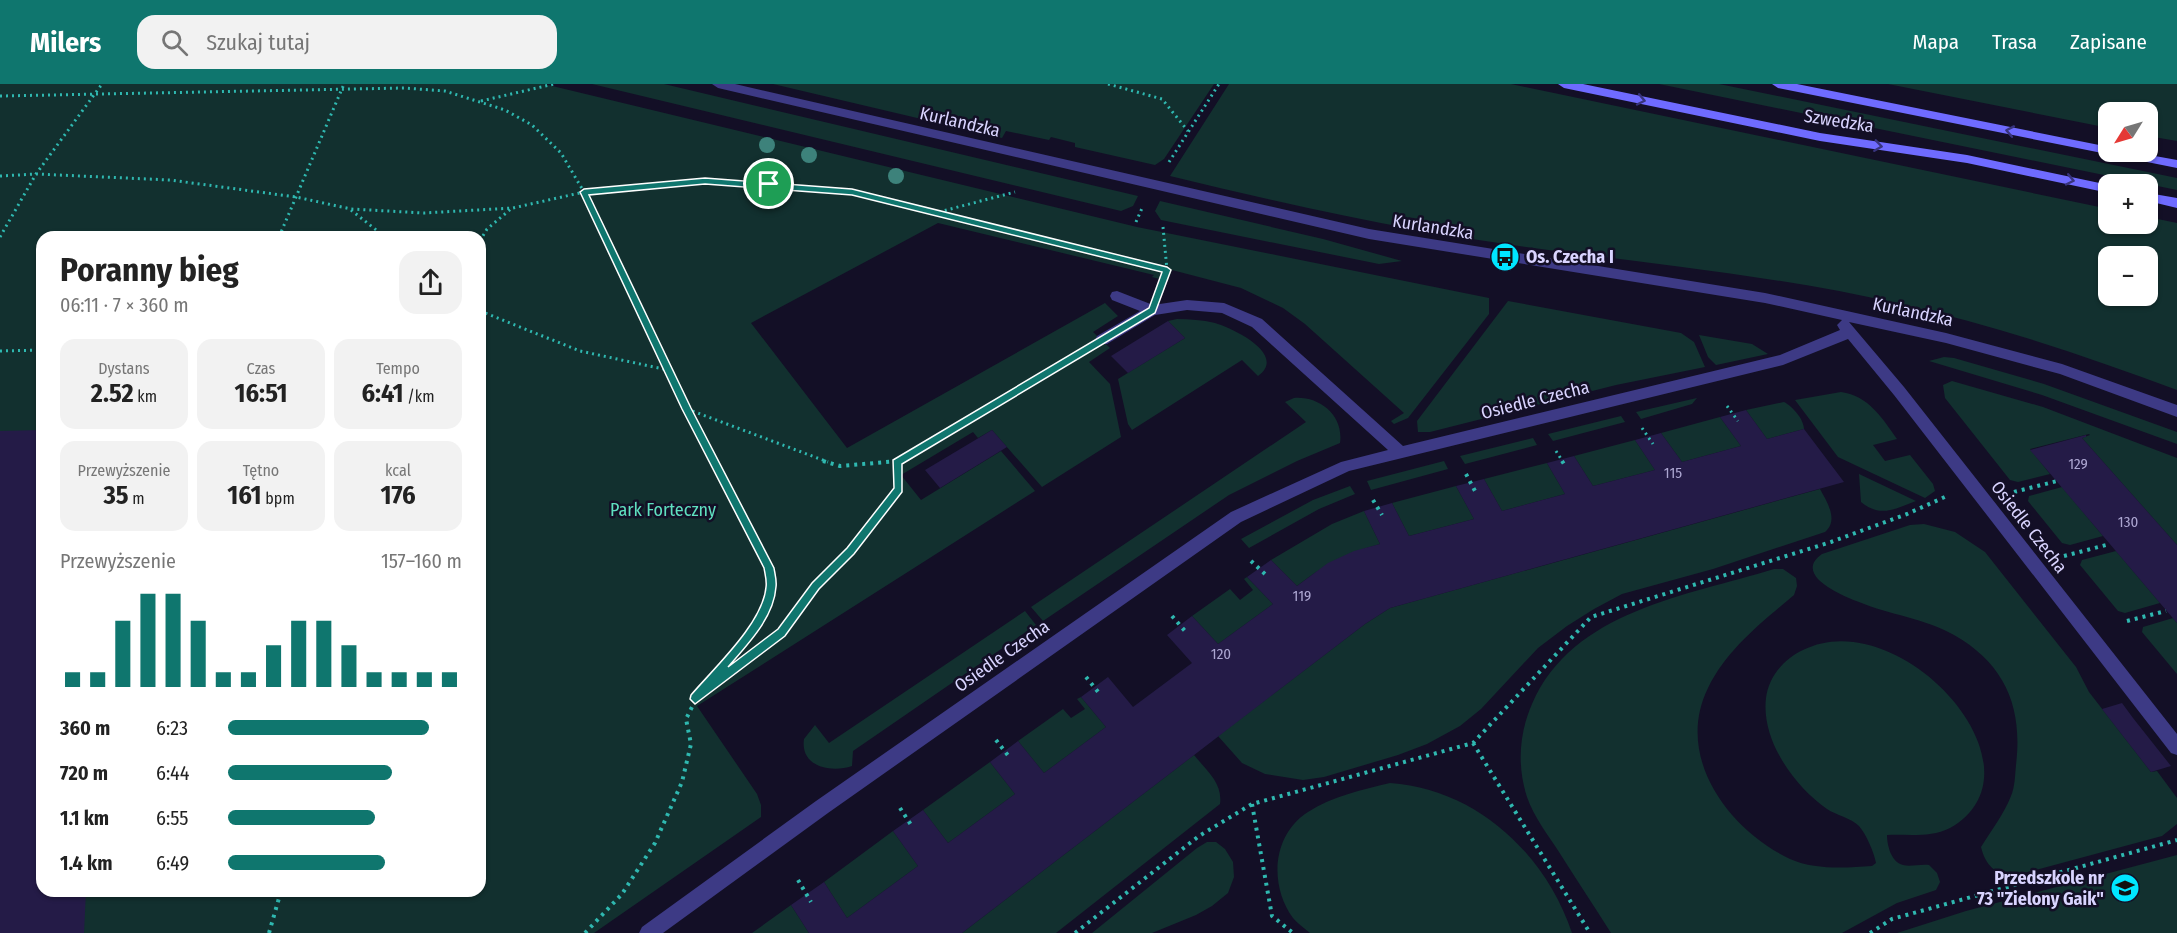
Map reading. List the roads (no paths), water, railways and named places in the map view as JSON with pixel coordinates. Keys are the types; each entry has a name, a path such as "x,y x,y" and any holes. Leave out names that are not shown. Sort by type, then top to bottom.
{"street":[{"name":"Kurlandzka","path":"718,84 1369,234 1766,298 1956,340 2062,369 2177,411"},
{"name":"Szwedzka","path":"1564,84 1820,137 1967,159 2098,187"},
{"name":"Szwedzka","path":"1778,84 2098,148"},
{"name":"Szwedzka","path":"2158,160 2177,164"},
{"path":"2158,199 2177,203"},
{"path":"1117,296 1152,310"},
{"path":"1102,340 1152,310 1187,305 1224,308 1257,322 1401,453"},
{"name":"Osiedle Czecha","path":"1834,313 1899,391 2177,747"},
{"name":"Osiedle Czecha","path":"648,933 822,807 1236,517 1346,466 1783,360 1850,332"}],"place":[{"name":"Os. Czecha I","path":"1505,257"},
{"name":"Przedszkole nr 73 \"Zielony Gaik\"","path":"2125,888"}],"park label":[{"name":"Park Forteczny","path":"663,510"}]}
